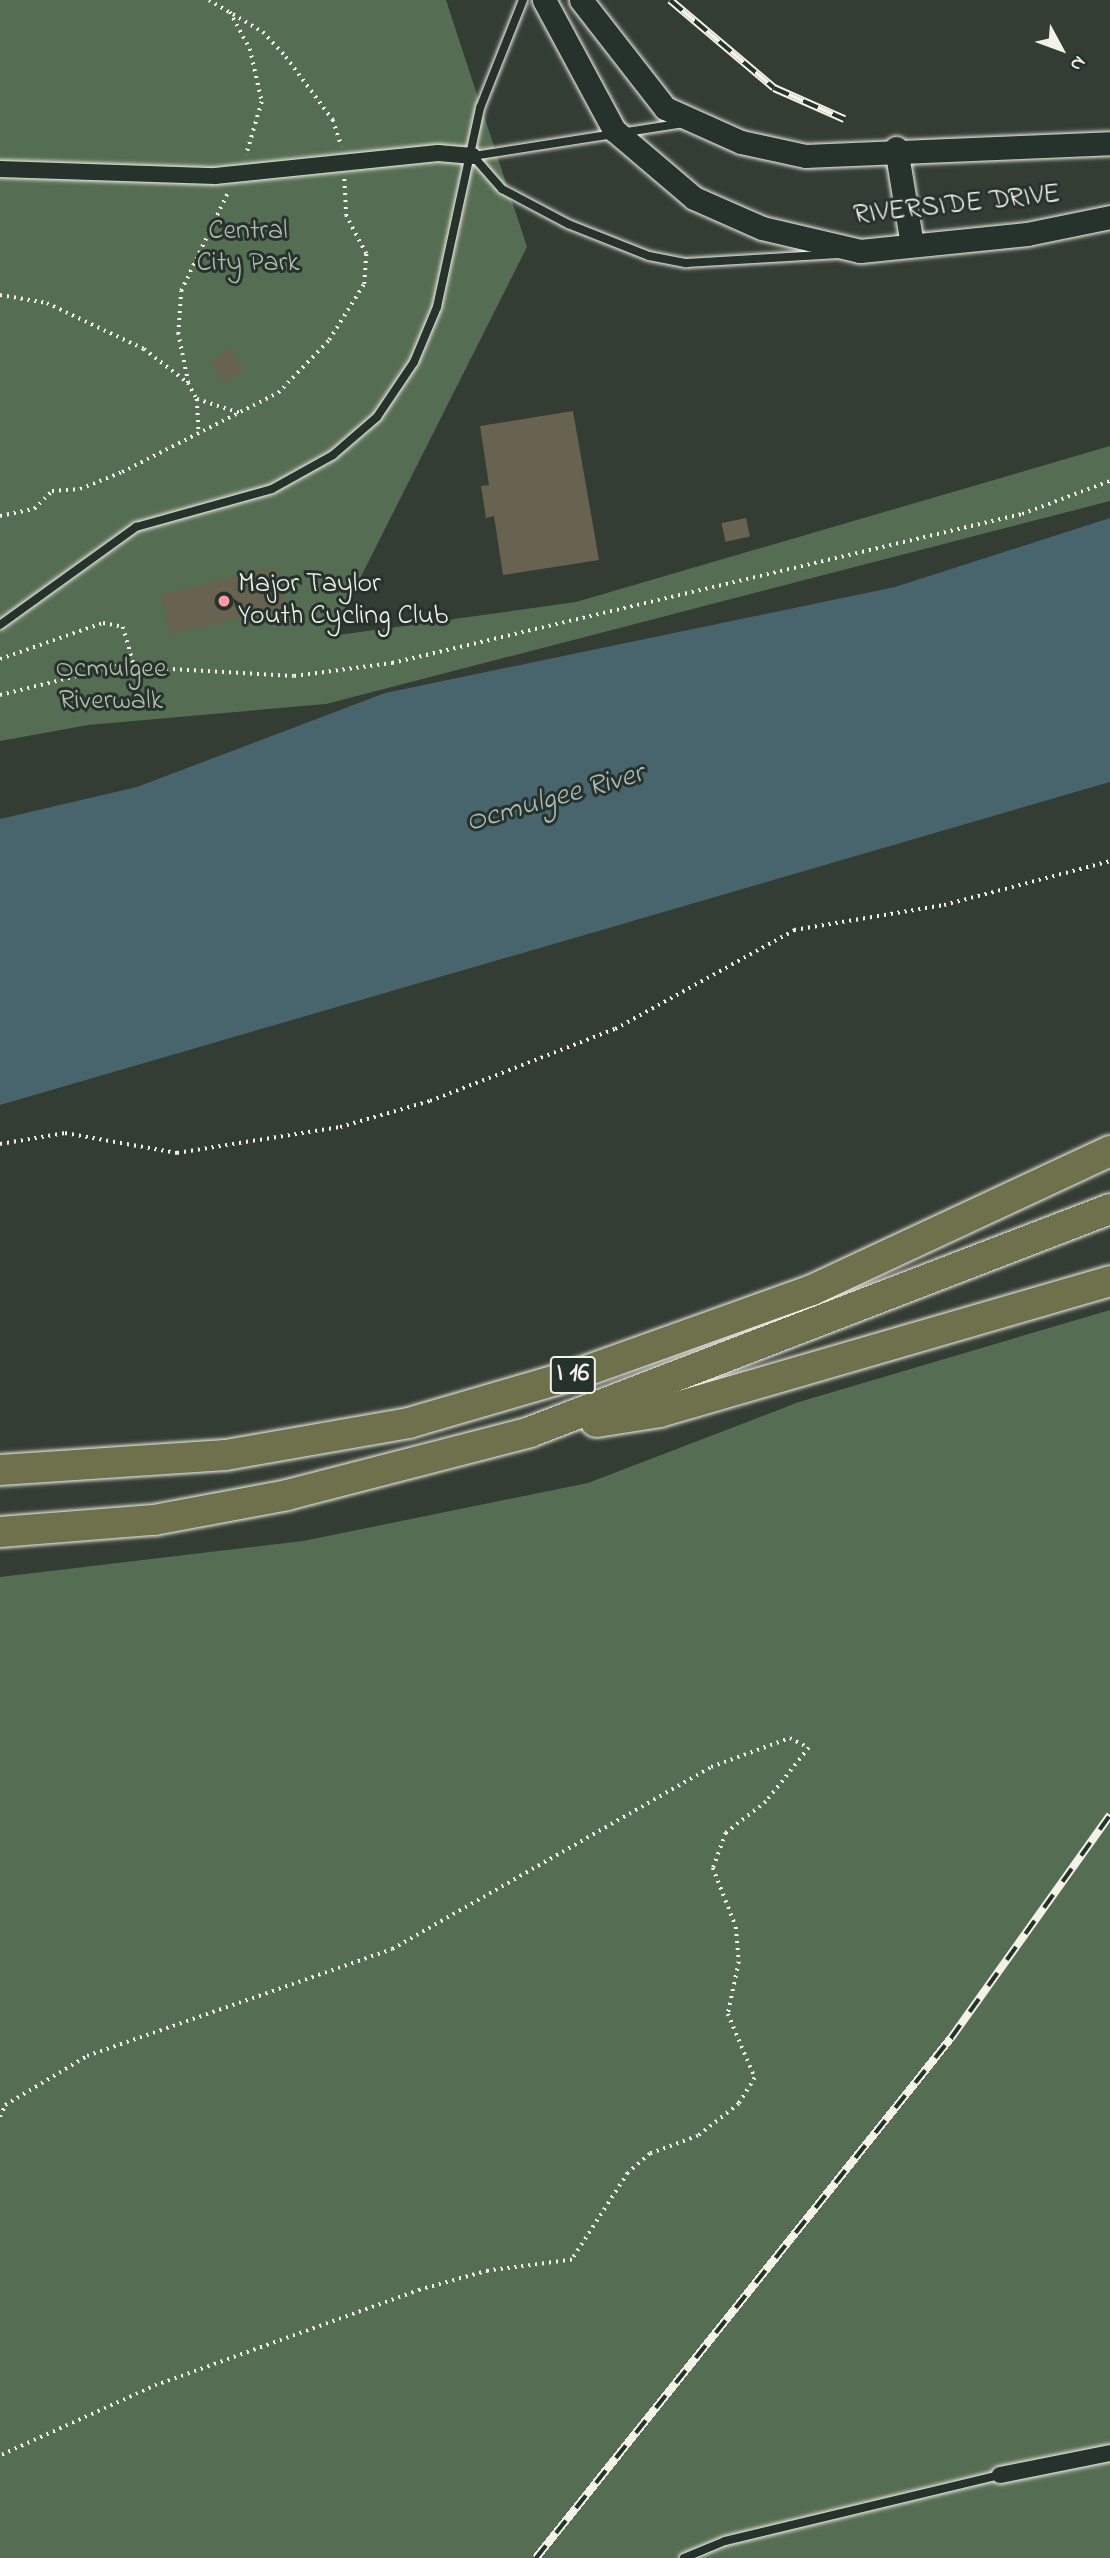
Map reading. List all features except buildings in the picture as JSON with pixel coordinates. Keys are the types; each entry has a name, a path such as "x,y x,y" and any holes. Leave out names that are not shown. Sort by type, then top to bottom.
{"highway":[{"name":"I 16","path":"0,1470 226,1455 409,1423 580,1373 812,1290 1110,1151"},
{"name":"I 16","path":"0,1532 167,1518 287,1495 530,1432 1110,1209"},
{"path":"530,1432 660,1412 1110,1281"}],"street":[{"name":"RIVERSIDE DRIVE","path":"544,0 614,130 709,206 762,228 860,251 1027,234 1110,217"},
{"name":"RIVERSIDE DRIVE","path":"581,0 665,108 741,142 806,156 896,149 1110,144"},
{"path":"896,149 912,244"},
{"path":"0,169 237,175 438,153 473,156"},
{"path":"1000,2475 1110,2453"}],"lane":[{"path":"0,625 136,527 272,489 333,456 377,417 414,362 437,307 473,156 480,108 523,0"},
{"path":"473,156 614,130 694,122"},
{"path":"473,156 502,189 579,230 649,256 686,263 763,262 860,251"},
{"path":"684,2558 725,2541 1000,2475"}],"path":[{"path":"0,516 34,509 52,491 80,489 245,415 278,393 329,340 364,284 366,254 342,200 345,164 333,120 312,88 263,32 209,0"},
{"path":"199,434 197,399 188,383 178,334 181,291 258,130 262,102 250,49 230,12"},
{"path":"0,295 47,303 96,324 188,383"},
{"path":"197,399 245,415"},
{"path":"0,695 134,665 294,676 392,663 1022,514 1110,481"},
{"path":"0,659 103,623 123,627 134,665"},
{"path":"0,1144 65,1133 177,1153 340,1127 430,1101 673,999 794,930 944,905 1110,860"},
{"path":"0,2117 5,2105 87,2056 391,1949 711,1767 790,1738 809,1748 766,1802 726,1833 713,1868 736,1927 738,1962 728,2014 755,2078 739,2104 698,2136 650,2154 628,2173 572,2260 488,2271 420,2290 157,2385 0,2456"}],"green space":[{"name":"Central City Park","path":"0,0 446,0 527,247 331,636 576,602 1110,446 1110,501 326,704 88,725 0,741"},
{"path":"1110,1310 1110,2558 0,2558 0,1577 303,1541 588,1483 799,1402"}],"water":[{"name":"Ocmulgee River","path":"1110,518 1110,782 0,1105 0,819 137,787 385,693 895,587"}],"railway":[{"path":"670,0 774,88 844,119"},
{"path":"536,2558 951,2038 1110,1815"}],"place":[{"name":"Major Taylor Youth Cycling Club","path":"224,601"}],"park label":[{"name":"Ocmulgee Riverwalk","path":"111,686"}]}
